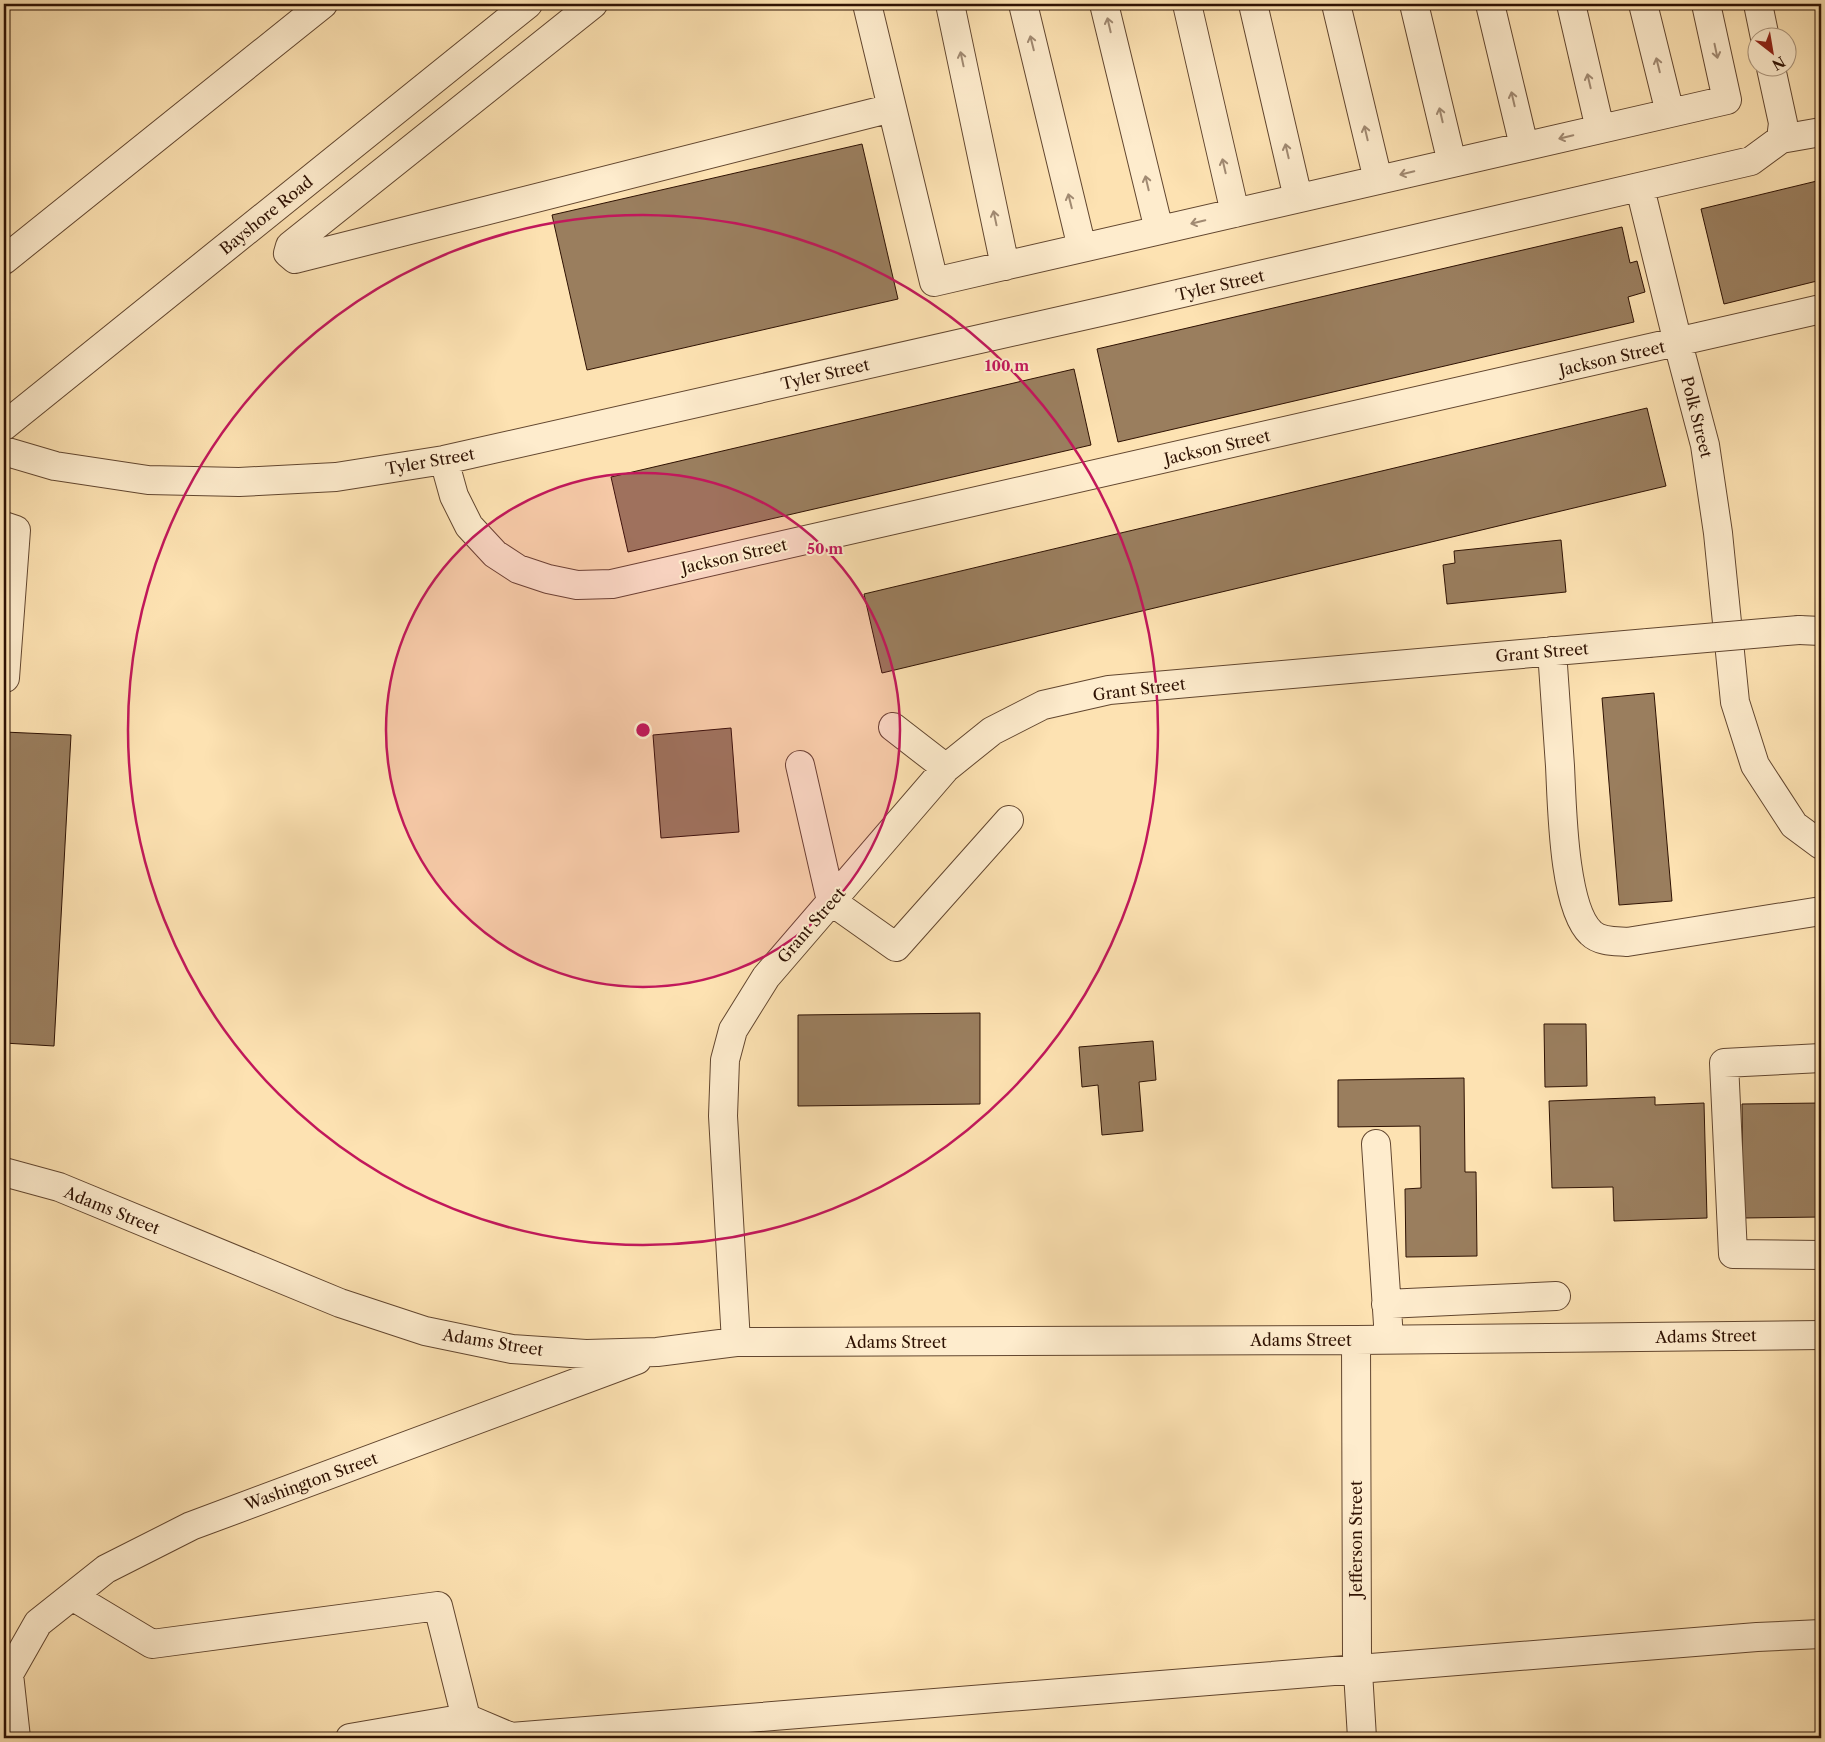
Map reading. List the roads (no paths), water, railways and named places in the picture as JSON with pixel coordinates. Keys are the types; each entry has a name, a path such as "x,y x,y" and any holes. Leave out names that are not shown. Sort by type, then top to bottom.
{"street":[{"path":"4,260 323,4"},
{"name":"Bayshore Road","path":"4,426 528,4"},
{"path":"593,4 290,246 288,250 291,258 305,257 892,108"},
{"path":"867,4 934,282 1727,100 1706,4"},
{"path":"950,4 1005,266"},
{"path":"1023,4 1082,248"},
{"path":"1104,4 1159,230"},
{"path":"1187,4 1235,213"},
{"path":"1253,4 1298,198"},
{"path":"1336,4 1378,180"},
{"path":"1414,4 1452,163"},
{"path":"1490,4 1524,146"},
{"path":"1571,4 1600,128"},
{"path":"1643,4 1670,112"},
{"path":"1758,4 1763,28"},
{"path":"1773,78 1783,123 1781,139"},
{"path":"1640,188 1751,161 1781,139 1821,132"},
{"name":"Polk Street","path":"1640,188 1678,343 1706,444 1718,533 1735,702 1755,765 1794,825 1821,845"},
{"name":"Tyler Street","path":"4,451 55,466 148,480 230,482 336,477 444,460 1640,188"},
{"name":"Jackson Street","path":"444,460 454,496 469,526 495,554 518,569 548,579 577,585 612,584 1821,309"},
{"path":"4,678 6,678 8,531"},
{"name":"Grant Street","path":"736,1342 723,1116 725,1060 733,1030 766,977 946,768 992,732 1043,705 1109,690 1648,642 1810,630"},
{"path":"1552,651 1566,862 1574,898 1582,919 1591,934 1603,940 1627,942 1821,911"},
{"path":"893,727 946,768"},
{"path":"800,765 831,901 896,948 1009,820"},
{"path":"1821,1058 1724,1063 1733,1254 1821,1254"},
{"path":"1376,1144 1389,1339"},
{"name":"Adams Street","path":"4,1172 58,1187 340,1303 425,1331 512,1349 586,1354 657,1352 736,1342 1356,1340 1821,1335"},
{"path":"1386,1304 1556,1296"},
{"name":"Jefferson Street","path":"1356,1340 1358,1670 1362,1738"},
{"name":"Washington Street","path":"6,1675 38,1623 106,1569 191,1526 657,1352"},
{"path":"72,1596 152,1644 438,1606 466,1718"},
{"path":"350,1738 466,1718 511,1737 1748,1638 1821,1634"},
{"path":"6,1675 16,1738"}]}
